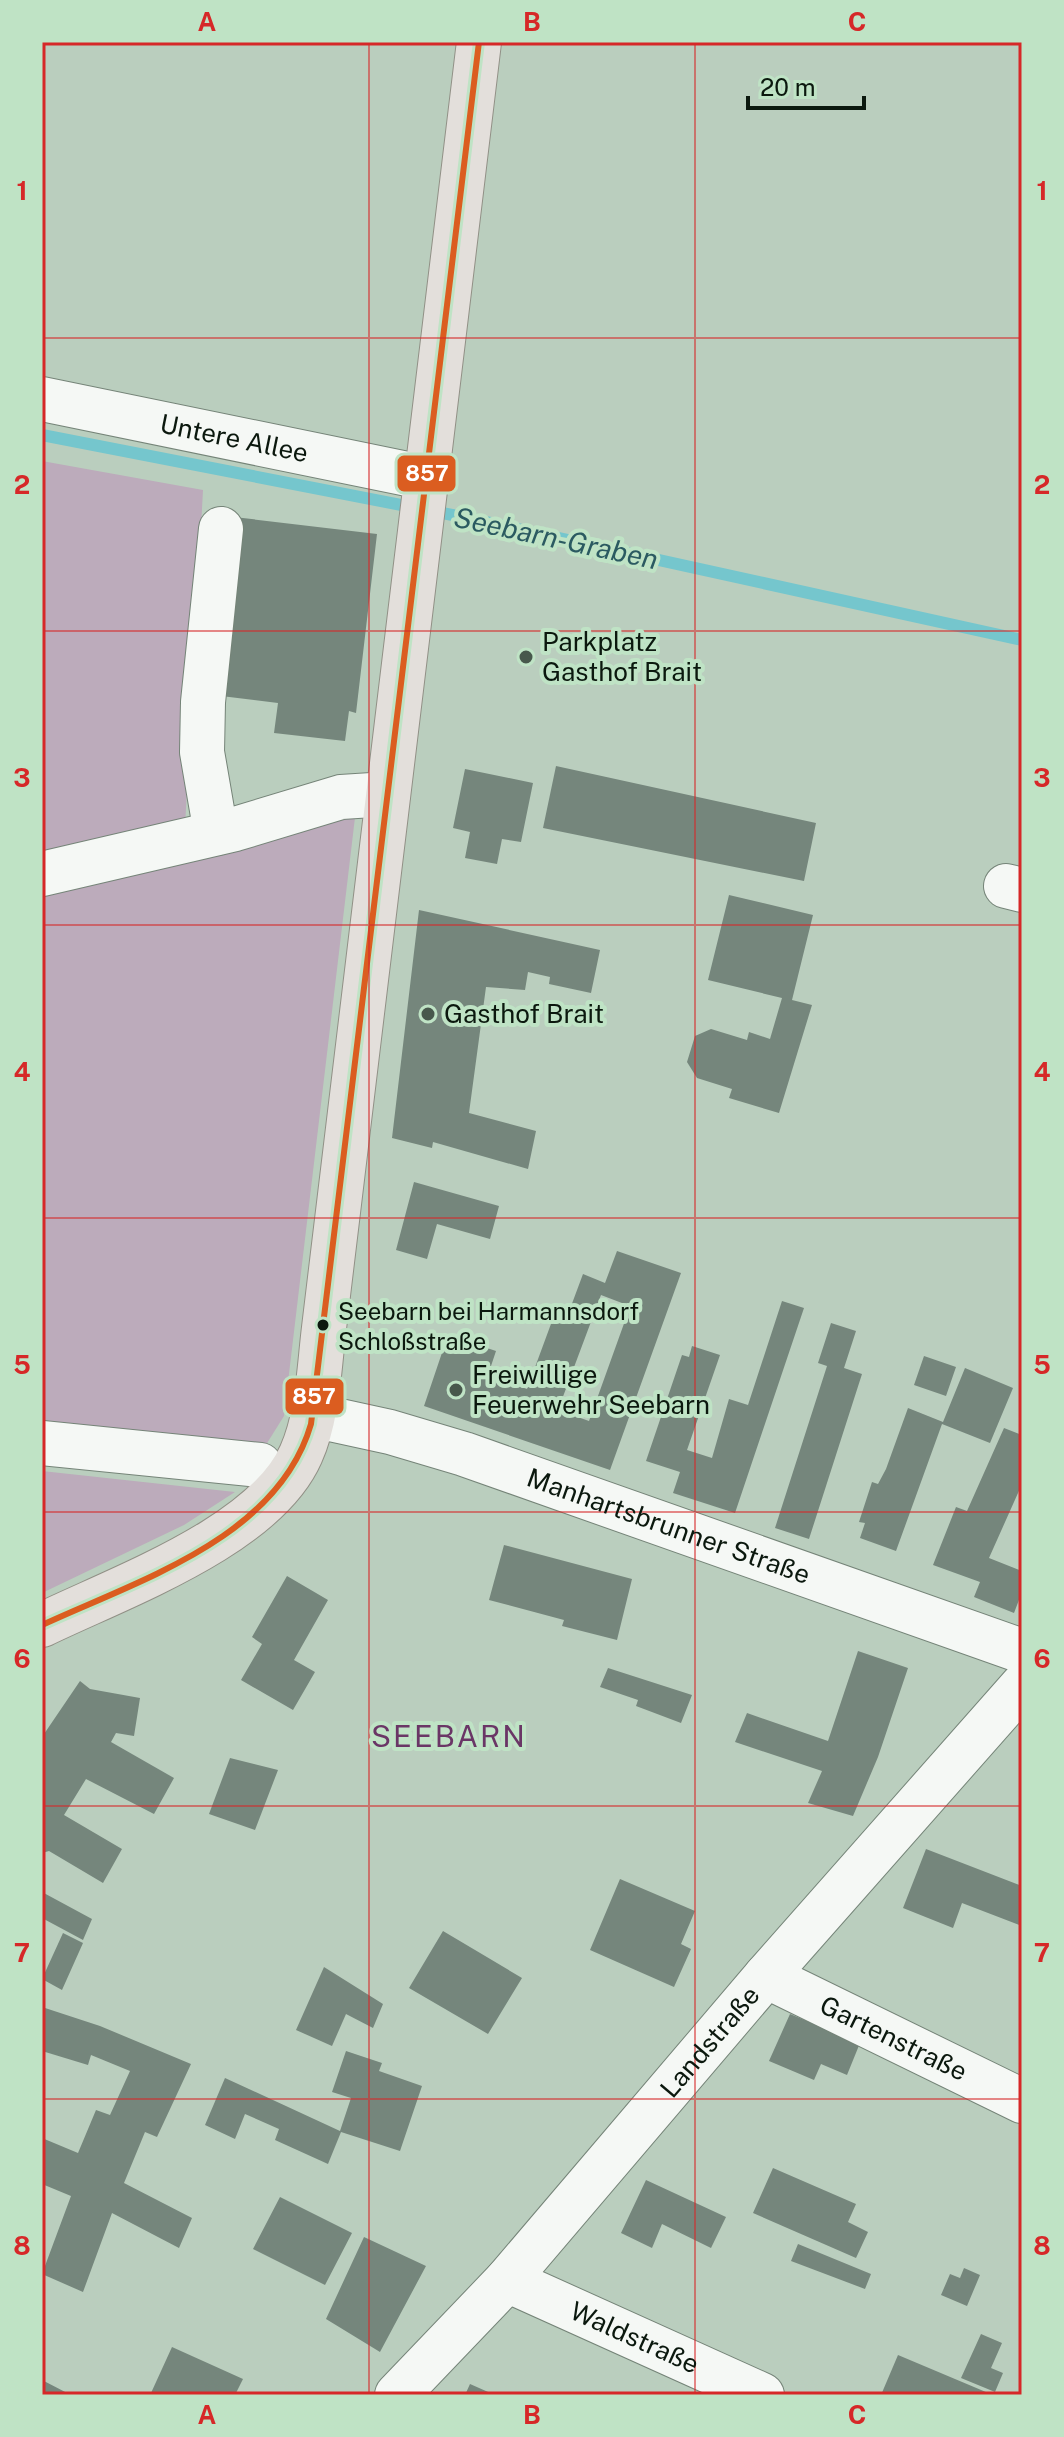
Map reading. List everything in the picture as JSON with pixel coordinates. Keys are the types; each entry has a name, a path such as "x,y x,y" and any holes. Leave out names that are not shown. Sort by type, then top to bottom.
{"main road":[{"path":"42,1625 192,1552 254,1514 297,1463 312,1415 479,42"}],"street":[{"name":"Untere Allee","path":"42,399 424,501"},
{"path":"216,833 202,752 221,529"},
{"path":"42,874 216,833 341,797 388,794"},
{"name":"Manhartsbrunner Straße","path":"312,1415 390,1432 464,1454 1022,1651"},
{"path":"42,1443 260,1465"},
{"name":"Landstraße","path":"397,2395 507,2280 766,1976 1022,1686"},
{"name":"Gartenstraße","path":"766,1976 1022,2101"},
{"name":"Waldstraße","path":"507,2280 762,2395"}],"shaded area":[{"path":"42,461 203,490 185,827 42,857"},
{"path":"356,809 284,1416 264,1448 42,1423 42,889"},
{"path":"42,1471 235,1492 184,1525 42,1593"}],"building":[{"path":"234,517 377,534 356,713 349,711 345,741 274,733 278,703 213,695"},
{"path":"556,766 816,823 804,881 543,828"},
{"path":"465,769 533,783 521,842 502,839 497,864 465,858 470,832 453,828"},
{"path":"729,895 813,915 792,1000 812,1005 779,1113 729,1098 732,1089 697,1078 687,1062 695,1036 711,1029 747,1040 749,1032 770,1039 782,998 708,980"},
{"path":"419,910 600,950 591,993 549,984 550,977 528,972 525,990 486,987 469,1113 536,1131 528,1169 433,1142 432,1148 392,1138"},
{"path":"414,1182 499,1206 490,1239 437,1224 427,1259 396,1250"},
{"path":"617,1251 681,1273 610,1470 424,1406 448,1335 496,1351 488,1375 527,1389 555,1313 567,1317 583,1274 605,1283","holes":["601,1295 635,1308 630,1319 626,1318 589,1421 558,1410"]},
{"path":"782,1301 804,1308 735,1513 673,1493 680,1472 646,1461 682,1355 689,1357 692,1346 720,1355 687,1450 712,1458 729,1399 748,1405"},
{"path":"831,1323 856,1331 844,1368 862,1374 809,1539 775,1528 827,1366 818,1363"},
{"path":"924,1356 956,1367 946,1396 914,1385"},
{"path":"965,1368 1013,1388 990,1443 942,1424 896,1551 860,1538 865,1523 859,1522 872,1482 878,1484 886,1469 908,1408 943,1422"},
{"path":"1004,1428 1022,1435 1022,1484 989,1558 1022,1571 1022,1592 1014,1613 974,1597 980,1582 933,1565 956,1507 967,1511"},
{"path":"504,1545 632,1579 617,1640 562,1626 564,1620 489,1600"},
{"path":"287,1576 328,1600 294,1660 315,1672 293,1710 241,1680 262,1644 252,1637"},
{"path":"858,1651 908,1668 878,1757 853,1816 808,1803 822,1771 735,1742 747,1713 828,1741"},
{"path":"608,1668 692,1695 681,1723 636,1706 638,1700 600,1687"},
{"path":"80,1681 90,1689 140,1698 134,1736 116,1733 111,1742 174,1778 154,1814 86,1779 64,1815 122,1849 103,1883 49,1851 42,1853 42,1737"},
{"path":"230,1758 278,1770 255,1830 209,1814"},
{"path":"926,1849 1022,1886 1022,1926 962,1903 953,1928 903,1908"},
{"path":"620,1879 695,1911 681,1944 691,1949 674,1987 590,1950"},
{"path":"42,1892 92,1919 83,1940 42,1918"},
{"path":"443,1931 522,1978 488,2034 409,1988"},
{"path":"63,1933 83,1943 62,1990 42,1979"},
{"path":"324,1967 383,2004 373,2028 346,2014 332,2046 296,2030"},
{"path":"42,2007 100,2026 191,2064 157,2137 145,2132 124,2183 192,2218 179,2248 112,2213 83,2292 42,2274 71,2196 42,2184 42,2138 78,2153 96,2110 110,2115 130,2071 91,2055 88,2065 42,2051"},
{"path":"790,2014 860,2043 847,2075 821,2064 814,2080 769,2061"},
{"path":"346,2051 382,2063 379,2071 422,2086 400,2151 341,2132 328,2164 275,2140 279,2129 245,2114 235,2139 205,2125 225,2078 340,2131 351,2098 332,2092"},
{"path":"773,2168 856,2204 848,2222 868,2232 856,2258 753,2213"},
{"path":"646,2180 726,2217 711,2248 662,2224 652,2248 621,2233"},
{"path":"280,2197 352,2233 325,2285 253,2249"},
{"path":"364,2237 426,2266 380,2352 326,2319"},
{"path":"798,2244 871,2274 865,2289 791,2261"},
{"path":"964,2268 980,2275 967,2306 941,2295 950,2274 960,2278"},
{"path":"981,2334 1002,2343 991,2368 1003,2373 995,2392 961,2378"},
{"path":"172,2347 243,2379 235,2395 151,2393"},
{"path":"898,2355 993,2395 881,2395"},
{"path":"42,2380 71,2395 42,2395"},
{"path":"470,2384 495,2395 465,2395"}],"waterway":[{"name":"Seebarn-Graben","path":"42,435 468,518 1022,640"}],"transit line":[{"name":"857","path":"42,1625 161,1572 237,1526 269,1497 294,1464 311,1424 479,42"}],"place":[{"name":"Parkplatz Gasthof Brait","path":"526,657"},
{"name":"Gasthof Brait","path":"428,1014"},
{"name":"Seebarn bei Harmannsdorf Schloßstraße","path":"323,1325"},
{"name":"Freiwillige Feuerwehr Seebarn","path":"456,1390"}],"district":[{"name":"SEEBARN","path":"449,1737"}]}
